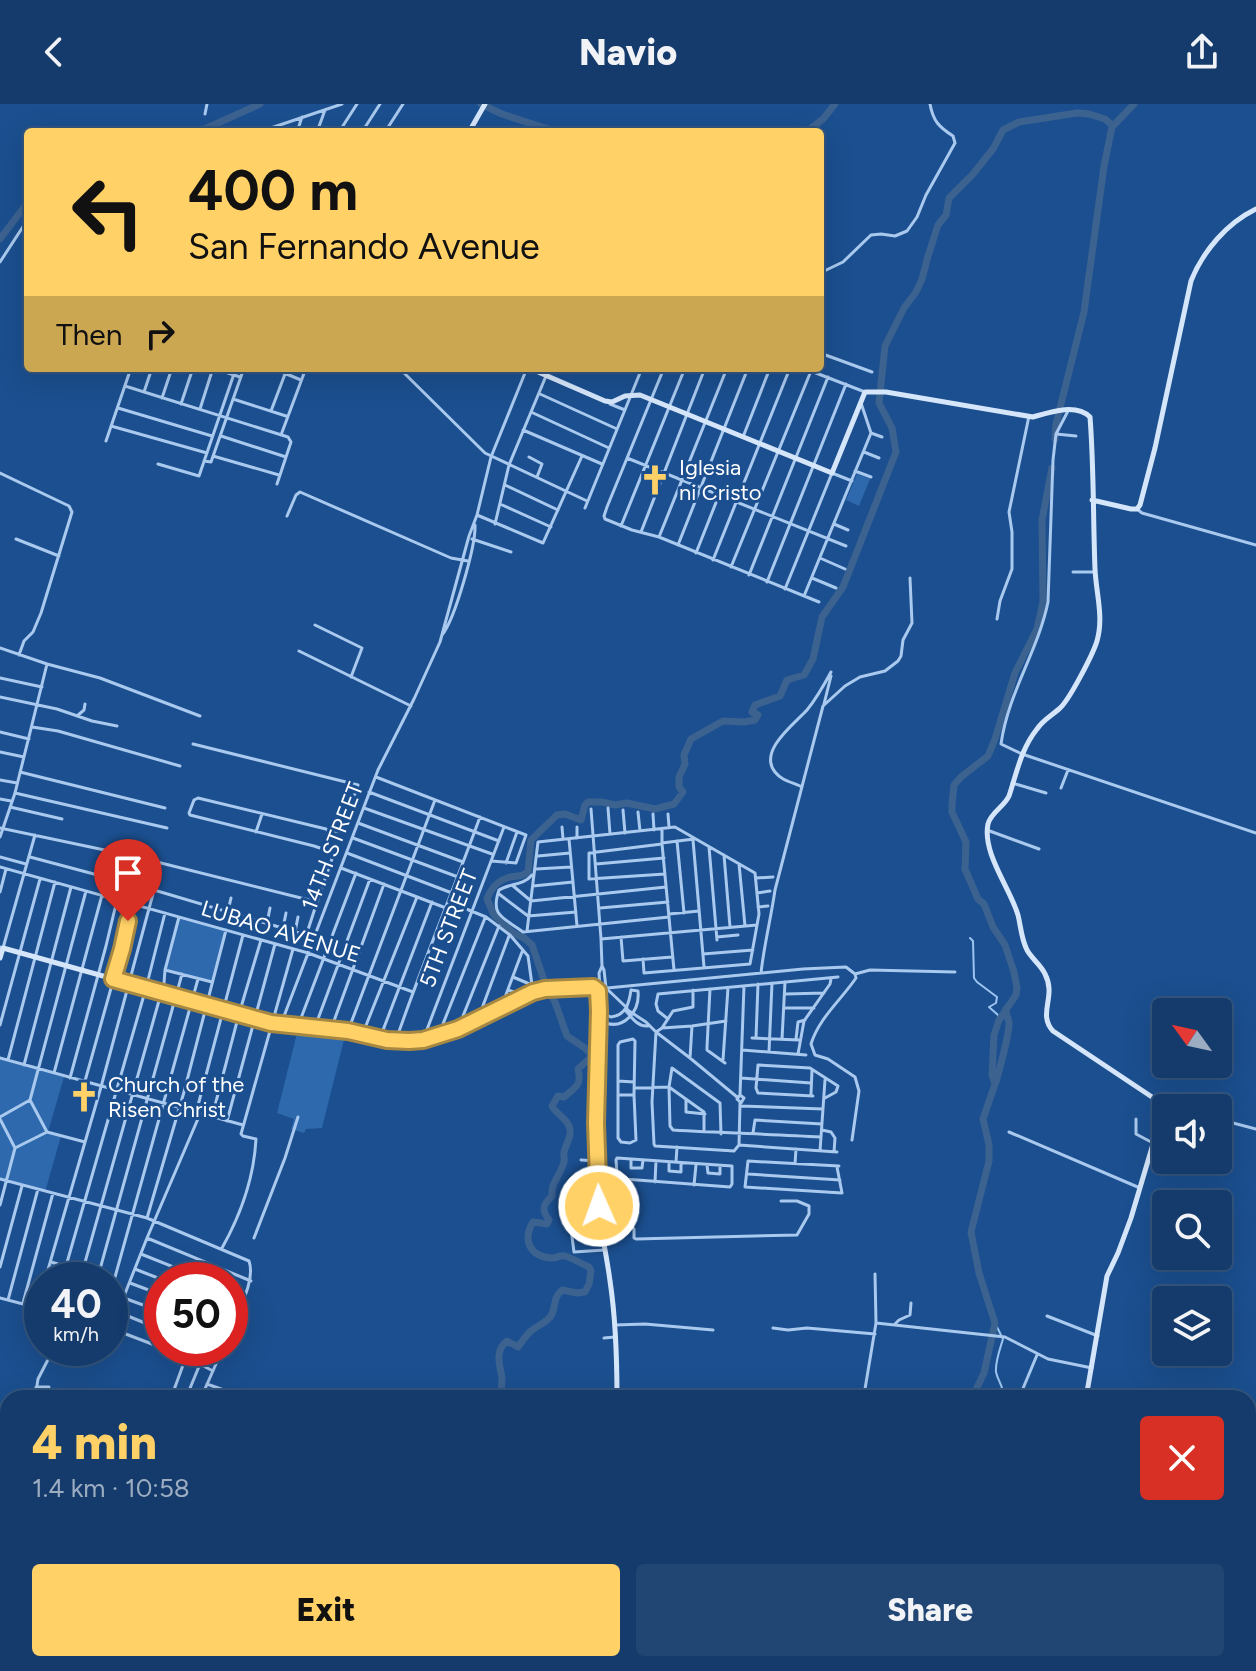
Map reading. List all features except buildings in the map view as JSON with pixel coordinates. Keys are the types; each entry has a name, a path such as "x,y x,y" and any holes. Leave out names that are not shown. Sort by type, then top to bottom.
{"street":[{"path":"205,114 207,104"},
{"path":"270,128 342,104"},
{"path":"342,128 357,104"},
{"path":"365,128 380,104"},
{"path":"388,128 403,104"},
{"path":"471,128 485,104"},
{"path":"824,271 843,262 871,235 895,236 912,226 955,143 953,136 938,126 930,104"},
{"path":"318,128 325,110"},
{"path":"298,128 302,117"},
{"path":"1137,509 1152,459 1191,281 1213,244 1235,222 1256,209"},
{"path":"0,262 24,225"},
{"path":"824,354 872,372"},
{"path":"106,441 130,372"},
{"path":"144,392 151,372"},
{"path":"162,398 171,372"},
{"path":"181,404 192,372"},
{"path":"200,409 212,372"},
{"path":"225,372 241,378"},
{"path":"158,464 197,477 235,372"},
{"path":"204,461 211,462 243,372"},
{"path":"281,372 301,380"},
{"path":"281,435 304,372"},
{"path":"403,372 491,457 587,501"},
{"path":"466,561 474,539 491,457 526,372"},
{"path":"539,372 625,410"},
{"path":"585,508 640,372"},
{"path":"662,372 605,519 659,537 819,602"},
{"path":"621,526 683,372"},
{"path":"641,532 703,372"},
{"path":"659,537 725,372"},
{"path":"678,545 747,372"},
{"path":"743,437 768,372"},
{"path":"713,560 788,372"},
{"path":"731,567 811,372"},
{"path":"814,372 865,392 882,392 1029,416 1067,411 1084,412 1090,417 1095,572 1101,624 1097,643 1061,709 1039,726 1022,754 1007,799 991,817 987,830 989,852 1006,884 1025,945 1045,972 1050,990 1045,1015 1048,1025 1152,1097"},
{"path":"271,411 285,374"},
{"path":"495,524 509,465 547,375"},
{"path":"749,575 828,377"},
{"path":"767,582 846,384"},
{"path":"125,386 290,438 277,484"},
{"path":"785,589 865,392"},
{"path":"538,394 617,429"},
{"path":"605,401 640,395 852,481"},
{"path":"233,399 288,417"},
{"path":"804,596 871,433 861,403"},
{"path":"118,408 212,436"},
{"path":"1067,411 1056,434 1053,460 1045,619 1009,709 1001,741 1022,754 1256,833"},
{"path":"531,412 609,448"},
{"path":"997,619 1012,569 1009,512 1029,416"},
{"path":"111,426 207,453"},
{"path":"523,430 602,464"},
{"path":"871,433 882,437"},
{"path":"1056,434 1076,436"},
{"path":"221,436 286,457"},
{"path":"864,452 879,458"},
{"path":"213,456 279,475"},
{"path":"477,515 542,544 582,456"},
{"path":"529,457 542,464 536,478"},
{"path":"627,458 846,546"},
{"path":"855,471 871,477"},
{"path":"0,473 70,507 71,516 36,627 24,641 19,655"},
{"path":"505,485 558,510"},
{"path":"287,516 300,492 454,560 466,561"},
{"path":"696,553 719,495"},
{"path":"1092,500 1137,509 1256,545"},
{"path":"500,504 551,527"},
{"path":"466,561 468,538 475,524"},
{"path":"834,524 848,530"},
{"path":"468,538 511,552"},
{"path":"16,539 59,556"},
{"path":"820,558 845,569"},
{"name":"14TH STREET","path":"281,1024 375,777 442,635 466,561"},
{"path":"1073,572 1095,572"},
{"path":"812,578 836,588"},
{"path":"823,706 845,686 860,677 885,671 898,661 903,640 912,623 910,578"},
{"path":"315,625 362,648 351,677"},
{"path":"0,648 100,678 200,716"},
{"path":"299,651 411,706"},
{"path":"0,837 15,793 47,664"},
{"path":"761,973 775,890 831,679 831,672 809,707 779,739 770,757 775,772 784,780 802,787"},
{"path":"0,678 42,687"},
{"path":"0,697 117,726"},
{"path":"77,716 84,710 85,704"},
{"path":"32,727 58,731 180,766"},
{"path":"0,732 29,739"},
{"path":"193,744 358,785 342,832 198,798 189,813 330,851 333,856 306,935 305,941 312,943"},
{"path":"0,752 24,757"},
{"path":"1061,788 1068,770"},
{"path":"20,772 165,808"},
{"path":"375,777 527,837 516,863 491,861"},
{"path":"0,780 17,783"},
{"path":"1012,783 1046,793"},
{"path":"369,792 499,841"},
{"path":"15,793 167,828"},
{"path":"0,799 11,801"},
{"path":"348,1031 435,800"},
{"path":"10,807 62,819"},
{"path":"364,808 493,855"},
{"path":"608,808 610,834"},
{"path":"591,809 601,939 602,978 599,988 603,1022 619,1024 632,1015 639,992 631,988"},
{"path":"623,810 625,833"},
{"path":"638,812 640,831"},
{"path":"256,832 262,814"},
{"path":"653,814 654,830"},
{"path":"668,814 669,828"},
{"path":"396,1040 480,817"},
{"path":"358,823 464,862"},
{"name":"5TH STREET","path":"423,1040 504,827"},
{"path":"562,827 563,839"},
{"path":"577,827 577,838"},
{"path":"527,931 538,842 675,827 755,873 758,907 750,964 644,973 643,959"},
{"path":"2,828 133,856 317,902"},
{"path":"662,829 674,970"},
{"path":"323,849 328,830"},
{"path":"987,830 1039,849"},
{"path":"506,863 517,832"},
{"path":"0,958 35,835"},
{"path":"353,838 459,878"},
{"path":"569,839 577,926"},
{"path":"665,874 589,879 587,854 694,839"},
{"path":"694,839 704,969"},
{"path":"677,841 684,913"},
{"path":"709,847 717,939 738,935"},
{"path":"347,853 452,893"},
{"path":"536,856 570,853"},
{"path":"724,855 731,927"},
{"path":"0,857 26,864"},
{"path":"30,857 306,935"},
{"path":"596,864 664,858"},
{"path":"739,864 745,926"},
{"name":"LUBAO AVENUE","path":"0,867 308,953 413,992"},
{"path":"535,869 571,867"},
{"path":"341,868 446,908"},
{"path":"0,892 6,869"},
{"path":"535,869 520,884 511,884 499,890 495,906 496,912 523,932 699,911"},
{"path":"298,1026 356,873"},
{"path":"756,878 773,877"},
{"path":"0,1025 40,879"},
{"path":"315,1027 370,879"},
{"path":"8,1060 55,882"},
{"path":"533,886 573,882"},
{"path":"331,1029 384,884"},
{"path":"511,884 531,901 666,887"},
{"path":"24,1065 71,887"},
{"path":"51,1262 154,890"},
{"path":"0,1205 15,1148 0,1118 30,1100 86,891"},
{"path":"757,893 770,891"},
{"path":"498,893 529,916 576,912"},
{"path":"54,1073 102,895"},
{"path":"363,1033 417,897"},
{"path":"228,911 231,898"},
{"path":"70,1078 117,900"},
{"path":"380,1038 432,902"},
{"path":"449,902 486,917 510,935 528,956 533,992"},
{"path":"599,908 668,902"},
{"path":"85,1082 132,903"},
{"path":"758,907 768,906"},
{"path":"267,923 270,908"},
{"path":"67,1262 165,913"},
{"path":"283,928 286,913"},
{"path":"85,1262 161,993 179,917"},
{"path":"295,932 298,917"},
{"path":"439,1034 486,917"},
{"path":"601,939 757,925"},
{"path":"458,1029 499,926"},
{"path":"147,1218 208,1006 226,930"},
{"path":"128,1288 198,1113 243,935"},
{"path":"478,1019 510,935"},
{"path":"621,937 623,961 672,957"},
{"path":"212,1117 261,940"},
{"path":"227,1121 275,944"},
{"path":"1,948 271,1023 363,1033 396,1040 423,1040 458,1029 533,992 549,989 631,988 842,966 855,974 870,970 955,972"},
{"path":"221,1249 229,1236 253,1167 256,1139 242,1136 293,949"},
{"path":"703,954 753,950"},
{"path":"501,1008 522,951"},
{"path":"165,970 212,982"},
{"path":"102,1262 182,974"},
{"path":"852,1140 859,1091 855,1077 828,1059 815,1055 811,1044 830,1010 856,978 855,974"},
{"path":"513,977 532,985"},
{"path":"668,1019 658,1011 658,994 838,977"},
{"path":"798,1054 798,1040 805,1020 831,978"},
{"path":"119,1262 198,979"},
{"path":"782,1039 785,982"},
{"path":"769,1052 772,983"},
{"path":"758,984 754,1038 798,1040"},
{"path":"739,1096 744,986"},
{"path":"599,988 744,1099 740,1104 739,1145 734,1151 655,1146 652,1088 656,1032"},
{"path":"601,1012 617,1016 626,1009 631,988"},
{"path":"710,989 707,1050 724,1062 728,988"},
{"path":"508,990 525,996"},
{"path":"656,1032 674,1010 693,1007 693,990"},
{"path":"786,994 824,993"},
{"path":"784,1008 814,1008"},
{"path":"601,1012 597,1161 600,1223 615,1325 617,1390"},
{"path":"662,1028 726,1020"},
{"path":"690,1058 692,1026"},
{"path":"633,1039 634,1082 636,1140 626,1143 618,1138 619,1043 633,1039"},
{"path":"742,1050 806,1055"},
{"path":"0,1058 244,1126"},
{"path":"812,1070 812,1096 758,1093 756,1088 757,1068 760,1065 810,1068 838,1088 825,1098"},
{"path":"721,1134 720,1103 674,1067 670,1069 672,1129 721,1134 821,1137"},
{"path":"741,1078 811,1083"},
{"path":"820,1151 825,1080"},
{"path":"618,1081 634,1082"},
{"path":"634,1088 669,1087 705,1114"},
{"path":"618,1095 634,1095"},
{"path":"30,1100 47,1132"},
{"path":"686,1100 686,1114 705,1114"},
{"path":"740,1104 823,1109"},
{"path":"704,1132 705,1114"},
{"path":"254,1238 298,1117"},
{"path":"1136,1119 1136,1134 1152,1142"},
{"path":"753,1133 755,1120 822,1124"},
{"path":"589,1123 596,1123"},
{"path":"1232,1123 1256,1129"},
{"path":"739,1145 836,1152 835,1138 831,1132 822,1130"},
{"path":"15,1148 47,1132 85,1142"},
{"path":"1009,1132 1140,1188"},
{"path":"1088,1390 1107,1276 1118,1253 1152,1146"},
{"path":"669,1162 669,1171 681,1172 677,1147"},
{"path":"795,1164 796,1149"},
{"path":"620,1158 669,1162 732,1166 731,1186 655,1182 619,1177 617,1174 616,1160 620,1158"},
{"path":"631,1158 631,1168 642,1168 643,1160"},
{"path":"581,1160 597,1161"},
{"path":"655,1182 656,1161"},
{"path":"748,1161 795,1164 838,1167 842,1193 745,1187 748,1161"},
{"path":"694,1185 696,1164"},
{"path":"707,1165 708,1173 720,1174 720,1166"},
{"path":"746,1174 840,1180"},
{"path":"581,1175 598,1176"},
{"path":"0,1179 147,1218 249,1261 251,1281 248,1287"},
{"path":"0,1267 22,1185"},
{"path":"8,1300 38,1189"},
{"path":"0,1298 23,1303 53,1193"},
{"path":"600,1223 631,1226 636,1239 797,1235 809,1214 809,1206 797,1201 781,1201"},
{"path":"571,1229 574,1252 604,1250"},
{"path":"601,1232 614,1233"},
{"path":"147,1238 251,1281"},
{"path":"141,1254 161,1262"},
{"path":"135,1269 144,1273"},
{"path":"865,1390 876,1323 875,1274"},
{"path":"130,1283 144,1288"},
{"path":"895,1324 910,1315 911,1303"},
{"path":"1047,1316 1098,1336"},
{"path":"876,1323 1005,1337 1037,1355 1092,1368"},
{"path":"615,1325 645,1324 713,1330"},
{"path":"773,1328 875,1334"},
{"path":"604,1338 615,1337"},
{"path":"1022,1390 1037,1355"},
{"path":"36,1390 45,1366"},
{"path":"174,1390 183,1366"},
{"path":"189,1390 199,1366"},
{"path":"204,1366 213,1371"},
{"path":"204,1390 215,1366"},
{"path":"207,1384 224,1390"},
{"path":"36,1387 49,1387"}],"shaded area":[{"path":"857,474 870,479 859,506 846,500"},
{"path":"179,917 226,930 212,982 165,970"},
{"path":"298,1029 346,1032 322,1128 306,1129 304,1133 291,1129 294,1119 277,1113"},
{"path":"0,1059 64,1077 48,1132 61,1136 45,1192 0,1179"}],"waterway":[{"path":"207,128 260,104"},
{"path":"481,104 545,128"},
{"path":"811,128 835,104"},
{"path":"1055,439 1084,312 1112,127 1134,104"},
{"path":"501,1390 499,1358 503,1345 507,1341 518,1347 529,1333 548,1320 562,1290 585,1292 589,1284 589,1267 565,1256 552,1258 538,1254 530,1246 528,1235 533,1222 547,1224 549,1220 544,1207 552,1196 570,1136 567,1123 552,1106 558,1096 564,1097 577,1085 578,1069 592,1056 567,1036 532,945 494,915 488,896 500,881 528,872 531,840 557,815 565,814 581,820 588,802 627,803 655,809 674,804 683,792 679,787 679,777 691,739 723,721 755,720 758,715 752,712 755,705 780,696 787,680 804,675 813,659 822,617 843,587 896,452 892,428 879,403 885,346 922,279 938,225 946,215 949,198 993,149 1003,130 1019,122 1077,113 1105,119 1113,126"},
{"path":"0,239 24,207"},
{"path":"976,1390 984,1373 995,1323 979,1273 971,1232 989,1161 983,1119 995,1084 992,1075 994,1035 1017,988 1005,945 993,927 984,904 978,899 965,869 966,842 952,812 952,804 954,785 988,756 1015,673 1037,629 1043,602 1042,520 1052,468"},
{"path":"970,938 973,941 974,978 997,997 996,1003 989,1007 999,1020"},
{"path":"996,1082 1009,1027 1006,1009"},
{"path":"995,1323 1003,1339 996,1368 1003,1390"}],"place":[{"name":"Iglesia ni Cristo","path":"655,480"},
{"name":"Church of the Risen Christ","path":"84,1097"}],"route":[{"path":"128,921 113,979 271,1023 363,1033 387,1040 423,1040 458,1029 545,989 590,986 597,989 599,1206"}]}
